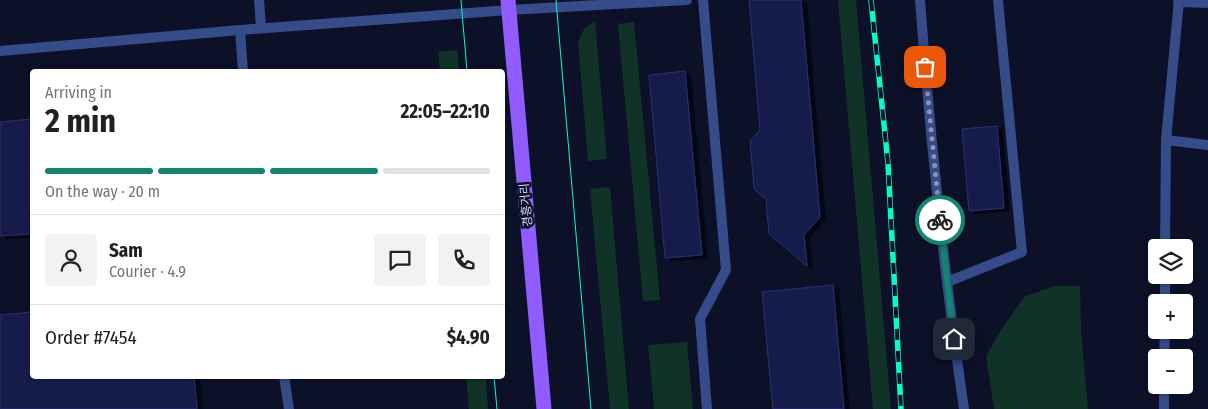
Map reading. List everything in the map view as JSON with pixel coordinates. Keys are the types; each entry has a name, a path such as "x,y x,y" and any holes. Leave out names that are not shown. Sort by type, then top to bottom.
{"main road":[{"name":"경흥거리","path":"508,5 544,409"}],"street":[{"path":"259,0 261,28"},
{"path":"0,51 508,5 687,0"},
{"path":"703,0 726,270 700,319 707,409"},
{"path":"920,0 927,100 951,322 964,409"},
{"path":"947,282 1022,252 998,0"},
{"path":"1165,239 1166,140 1179,1 1208,3"},
{"path":"240,30 243,69"},
{"path":"1166,140 1208,145"},
{"path":"284,379 289,409"},
{"path":"1164,394 1164,409"}],"green space":[{"path":"838,0 856,0 891,409 873,409"},
{"path":"595,21 607,159 588,161 578,42 584,29"},
{"path":"634,22 660,300 643,301 618,24"},
{"path":"457,50 459,69 440,69 438,52"},
{"path":"610,187 629,409 610,409 590,189"},
{"path":"1054,286 1080,286 1081,330 1088,409 994,409 986,356 1024,297"},
{"path":"687,342 693,409 654,409 648,345"},
{"path":"466,379 486,379 488,409 469,409"}],"building":[{"path":"749,0 801,0 820,217 804,235 807,266 769,234 766,199 754,189 750,141 760,130"},
{"path":"685,71 702,255 665,258 649,75"},
{"path":"30,119 30,234 0,236 0,122"},
{"path":"997,126 1004,208 969,211 962,129"},
{"path":"833,285 844,409 773,409 762,292"},
{"path":"30,312 30,379 194,379 197,409 0,409 0,315"}],"tram line":[{"path":"461,0 467,69"},
{"path":"556,0 591,409"},
{"path":"494,379 497,409"}],"railway":[{"path":"871,0 888,163 901,409"}],"way so far":[{"path":"925,67 940,220"}],"route":[{"path":"940,220 954,339"}]}
